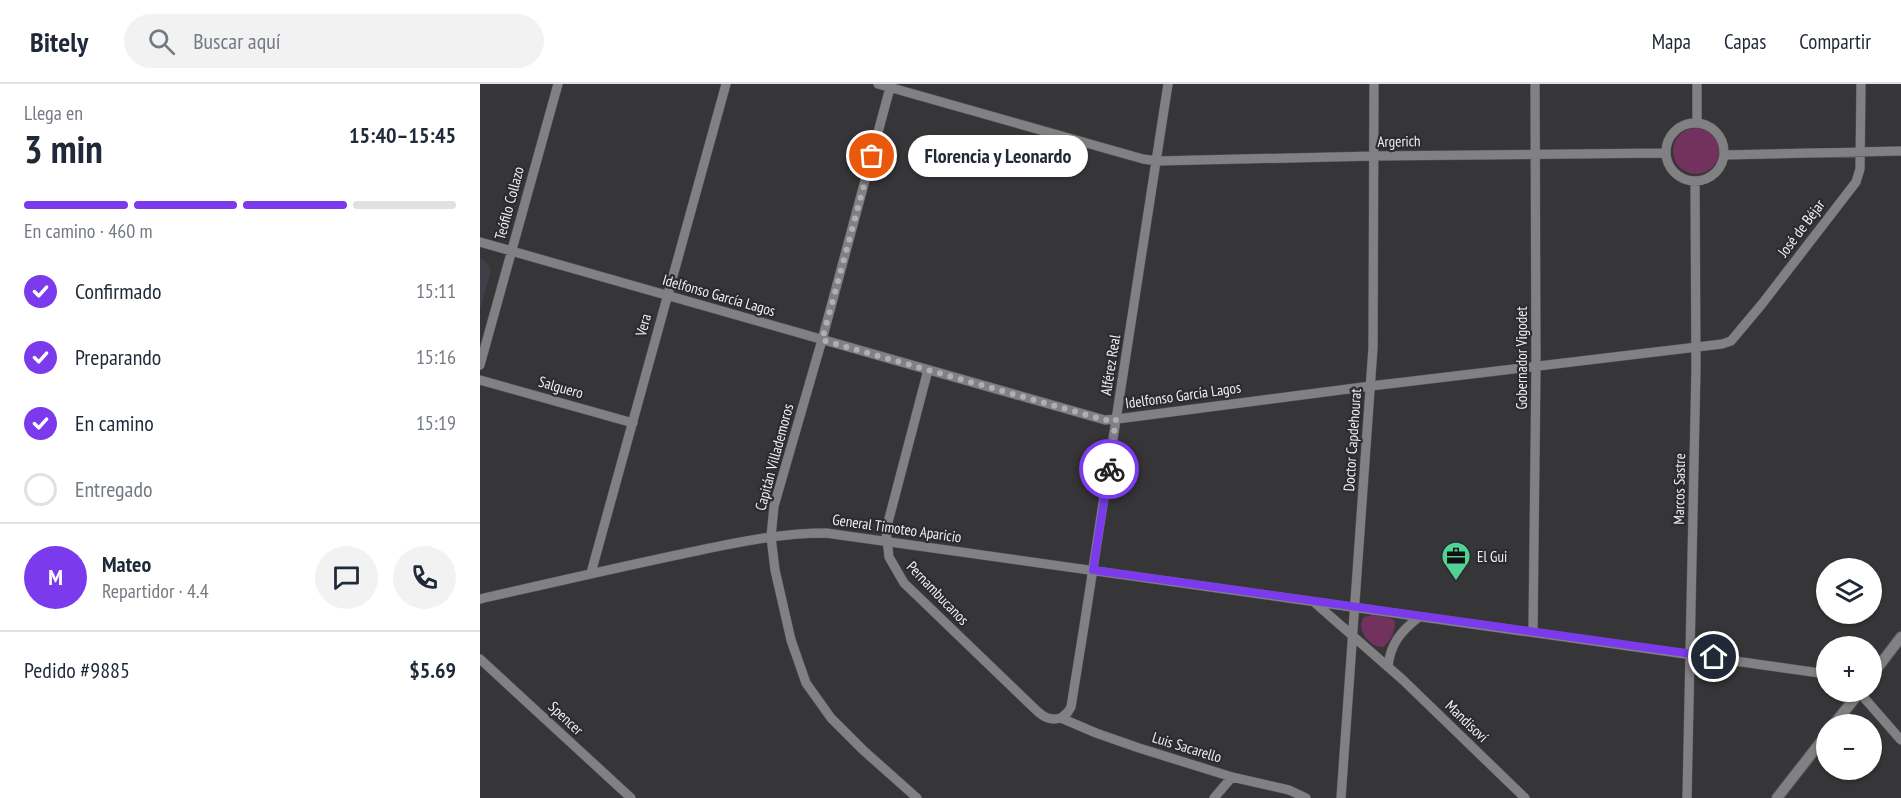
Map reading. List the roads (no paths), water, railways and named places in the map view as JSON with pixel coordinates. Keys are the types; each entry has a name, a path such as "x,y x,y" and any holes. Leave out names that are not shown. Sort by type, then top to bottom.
{"street":[{"name":"Teófilo Collazo","path":"480,365 558,84"},
{"name":"Vera","path":"591,573 726,84"},
{"name":"Argerich","path":"878,84 1157,161 1666,153"},
{"name":"Alférez Real","path":"1061,718 1071,707 1168,84"},
{"name":"Doctor Capdehourat","path":"1341,798 1371,386 1374,84"},
{"name":"Gobernador Vigodet","path":"1533,631 1536,367 1535,84"},
{"path":"1697,84 1697,123"},
{"name":"José de Béjar","path":"1695,347 1722,345 1731,340 1762,304 1856,182 1860,169 1861,84"},
{"name":"Capitán Villademoros","path":"891,86 774,506 771,537 775,570 791,640 806,683 831,718 917,798"},
{"path":"1697,123 1714,130 1720,137 1724,155 1718,170 1704,180 1695,181 1679,176 1668,162 1666,153 1667,144 1679,128 1697,123"},
{"path":"1724,155 1901,152"},
{"name":"Marcos Sastre","path":"1687,798 1696,368 1695,181"},
{"name":"Idelfonso García Lagos","path":"480,242 1105,420 1695,347"},
{"name":"Pernambucanos","path":"928,370 887,522 886,541 891,563 904,584 1041,715 1054,720 1061,718"},
{"name":"Salguero","path":"480,380 633,423"},
{"name":"General Timoteo Aparicio","path":"480,599 591,573 771,537 826,533 1816,672"},
{"path":"1313,601 1353,636"},
{"path":"1388,667 1390,651 1396,638 1419,617"},
{"name":"Mandisoví","path":"1353,636 1525,798"},
{"path":"1882,662 1901,637"},
{"name":"Spencer","path":"480,659 631,798"},
{"path":"1842,714 1851,702"},
{"path":"1868,702 1901,740"},
{"name":"Luis Sacarello","path":"1061,718 1139,748 1232,777 1288,790 1306,798"},
{"path":"1777,798 1816,748"},
{"path":"1214,798 1232,777"}],"place":[{"name":"Florencia y Leonardo","path":"872,156"},
{"name":"El Gui","path":"1456,582"}]}
